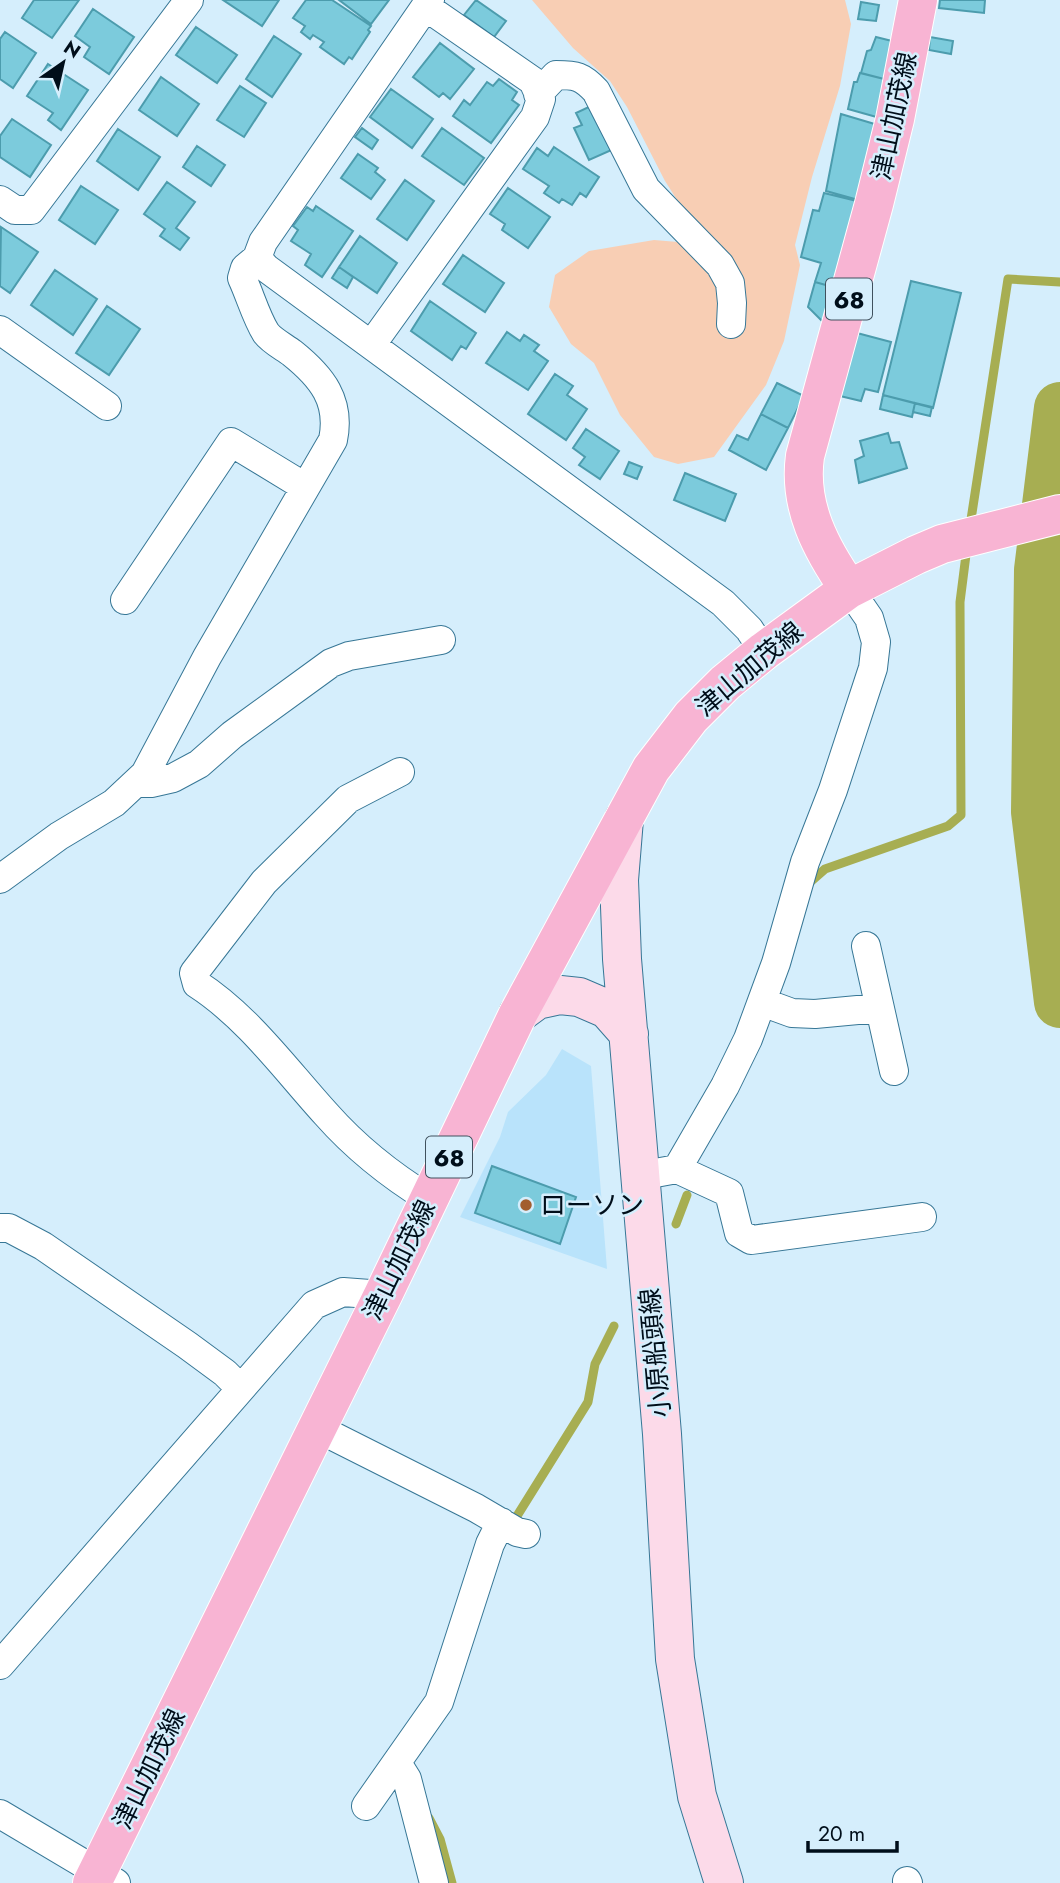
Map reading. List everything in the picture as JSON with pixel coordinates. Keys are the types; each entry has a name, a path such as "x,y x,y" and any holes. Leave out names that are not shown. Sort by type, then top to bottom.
{"main road":[{"name":"津山加茂線","path":"849,589 821,546 805,502 802,474 895,120 918,0"},
{"name":"津山加茂線","path":"102,1879 518,1014 651,769 691,717 725,684 849,589 942,544 1060,514"},
{"name":"小原船頭線","path":"624,819 619,880 639,1176 662,1434 675,1659 697,1796 724,1883"},
{"path":"518,1014 537,1000 560,995 579,997 607,1009 629,1034"}],"street":[{"path":"0,200 15,210 31,210 189,0"},
{"path":"0,879 59,836 114,803 145,774 207,657 333,440 337,423 330,394 319,378 267,334 242,278 245,268 257,258 263,242 428,4 533,81 541,99 535,117 372,344"},
{"path":"538,94 556,75 576,75 596,91 646,188 720,265 730,283 731,324"},
{"path":"257,258 266,268 723,603 749,629 764,652"},
{"path":"0,330 107,406"},
{"path":"125,600 231,442 305,487"},
{"path":"677,1169 725,1086 748,1039 776,963 805,862 833,790 873,668 876,642 869,618 849,589"},
{"path":"136,783 173,778 199,764 232,735 331,663 349,656 441,640"},
{"path":"400,772 348,799 264,882 194,974 197,984 210,992 251,1031 362,1152 400,1182 429,1199"},
{"path":"866,946 894,1072"},
{"path":"762,1002 792,1013 815,1014 879,1007"},
{"path":"639,1176 677,1169 729,1193 739,1233 751,1241 922,1217"},
{"path":"0,1228 9,1228 43,1246 197,1352 240,1388"},
{"path":"0,1665 314,1305 343,1292 383,1295"},
{"path":"317,1428 514,1528 489,1544 439,1702 366,1806"},
{"path":"397,1763 407,1779 434,1883"},
{"path":"0,1814 102,1879"}],"shaded area":[{"path":"532,0 845,0 851,24 840,86 812,177 795,245 800,265 784,341 766,385 714,457 678,464 654,457 620,415 594,363 571,344 549,307 555,275 589,251 654,240 678,242 688,217 610,81 573,48"},
{"path":"562,1049 591,1066 607,1269 460,1217 500,1137 508,1112 546,1075"}],"building":[{"path":"34,0 79,0 52,38 22,18"},
{"path":"223,0 279,0 262,26"},
{"path":"306,0 332,0 371,26 368,30 370,32 352,59 349,57 344,64 320,47 324,42 313,35 310,39 301,32 305,26 293,18"},
{"path":"339,0 389,0 371,24"},
{"path":"476,0 506,21 494,37 464,15"},
{"path":"940,0 985,0 984,13 939,8"},
{"path":"861,2 879,5 876,21 858,19"},
{"path":"93,9 134,37 109,74 84,57 90,47 75,36"},
{"path":"196,27 237,55 217,83 176,55"},
{"path":"5,32 36,53 13,88 0,79 0,39"},
{"path":"274,36 301,54 272,97 246,79"},
{"path":"876,37 896,42 888,80 861,73 867,51 871,50"},
{"path":"930,37 953,41 951,54 929,50"},
{"path":"440,43 474,69 450,99 443,93 439,97 413,77"},
{"path":"48,64 88,90 61,130 48,120 53,113 27,96"},
{"path":"860,73 888,80 880,118 848,109 854,82 857,82"},
{"path":"161,77 199,104 177,136 139,110"},
{"path":"499,79 517,92 512,100 519,105 491,143 453,116 464,100 470,105 487,82 493,86"},
{"path":"240,86 266,103 244,137 217,120"},
{"path":"391,89 433,119 412,148 370,117"},
{"path":"595,104 616,148 589,160 574,128 582,125 576,113"},
{"path":"841,114 878,125 862,201 826,191"},
{"path":"12,119 51,145 30,177 0,157 0,136"},
{"path":"362,128 378,140 372,149 355,137"},
{"path":"442,128 484,158 464,185 422,156"},
{"path":"118,129 160,157 138,190 97,161"},
{"path":"197,146 225,165 211,186 183,167"},
{"path":"554,147 599,177 586,197 580,193 572,205 562,199 559,203 544,193 549,186 523,169 537,148 548,156"},
{"path":"358,154 378,168 375,172 385,180 371,199 341,178"},
{"path":"405,180 434,201 407,240 377,219"},
{"path":"167,182 195,202 176,228 189,238 180,250 160,236 165,229 144,214"},
{"path":"81,186 118,210 95,244 59,220"},
{"path":"508,188 550,217 528,248 502,230 505,224 490,214"},
{"path":"824,193 861,202 833,287 815,282 821,263 801,257 813,210 819,211"},
{"path":"316,206 353,231 322,277 305,265 311,254 291,241 298,230 293,226 307,207 313,211"},
{"path":"1,227 38,252 10,293 0,286"},
{"path":"360,236 397,263 377,293 339,267"},
{"path":"463,255 504,283 485,312 443,284"},
{"path":"339,267 353,277 347,288 332,278"},
{"path":"55,270 97,299 73,335 31,305"},
{"path":"911,281 961,293 933,408 883,395"},
{"path":"815,282 833,287 824,323 808,307"},
{"path":"430,301 476,333 466,349 461,346 452,360 411,331"},
{"path":"107,306 140,329 109,375 76,353"},
{"path":"507,332 520,341 524,335 539,345 534,351 548,361 528,390 486,363"},
{"path":"857,333 891,342 878,392 865,389 861,401 840,396"},
{"path":"555,374 573,386 567,395 587,409 566,440 528,414"},
{"path":"777,383 804,396 788,428 761,414"},
{"path":"883,395 915,403 912,417 880,409"},
{"path":"915,403 932,407 930,416 913,412"},
{"path":"761,414 788,428 766,470 729,450 737,435 748,440"},
{"path":"586,429 619,451 600,479 579,465 585,457 573,448"},
{"path":"888,433 891,443 899,442 907,468 859,483 855,460 864,456 860,441"},
{"path":"629,462 642,467 637,479 624,474"},
{"path":"685,473 736,494 725,521 674,500"},
{"name":"ローソン","path":"492,1166 576,1197 560,1244 475,1213"}],"waterway":[{"path":"970,526 1008,279 1060,282"},
{"path":"1060,408 1040,570 1037,812 1060,1002"},
{"path":"809,883 825,869 948,826 961,815 960,602 967,547"},
{"path":"676,1224 687,1195"},
{"path":"512,1524 588,1402 595,1364 614,1326"},
{"path":"429,1818 440,1839 452,1883"}],"place":[{"name":"ローソン","path":"526,1205"}]}
